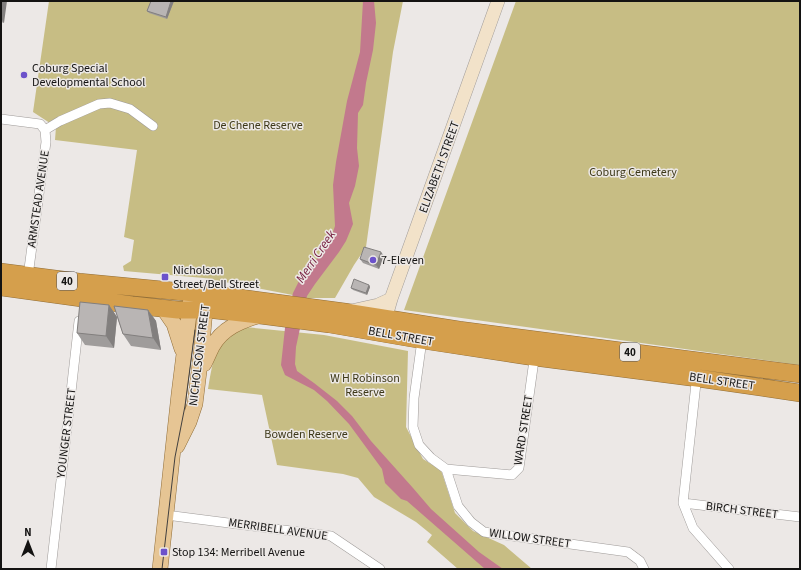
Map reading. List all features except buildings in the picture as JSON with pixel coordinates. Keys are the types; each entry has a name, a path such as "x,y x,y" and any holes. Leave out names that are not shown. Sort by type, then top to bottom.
{"highway":[{"name":"BELL STREET","path":"1,272 134,287 198,302 310,314 383,326 536,340 698,369 800,393"},
{"name":"BELL STREET","path":"1,287 80,307 132,305 163,308 198,302"},
{"path":"132,305 134,287"},
{"name":"BELL STREET","path":"310,314 345,312 422,340 534,357 698,369 800,374"}],"main road":[{"name":"ELIZABETH STREET","path":"383,326 391,299 498,1"},
{"path":"345,312 378,305 391,299"},
{"name":"NICHOLSON STREET","path":"160,569 184,354 198,302"},
{"name":"NICHOLSON STREET","path":"172,461 176,448 193,412 200,370 198,302"},
{"path":"163,308 174,324 184,354"},
{"path":"200,370 214,344 224,332 264,310"}],"street":[{"path":"1,119 42,127 100,104 110,103 130,109 153,126"},
{"name":"ARMSTEAD AVENUE","path":"28,276 46,142 42,127"},
{"name":"YOUNGER STREET","path":"50,569 80,307"},
{"path":"422,340 414,398 413,427 419,445 431,458 446,469"},
{"name":"WARD STREET","path":"446,469 512,475 519,468 536,340"},
{"path":"698,369 683,503 693,528 729,569"},
{"name":"WILLOW STREET","path":"446,469 458,506 471,522 484,532 628,552 640,561 644,569"},
{"name":"BIRCH STREET","path":"683,503 800,517"},
{"name":"MERRIBELL AVENUE","path":"166,515 331,536 380,569"}],"green space":[{"name":"De Chene Reserve","path":"49,1 403,1 393,52 366,247 335,298 308,298 204,278 124,271 123,266 131,261 134,240 124,237 137,150 55,140 56,127 33,112"},
{"name":"Coburg Cemetery","path":"516,1 800,1 800,365 404,310"},
{"path":"245,327 324,335 408,351 406,427 423,459 441,470 455,513 473,531 504,545 532,569 458,569 427,542 432,535 416,522 374,497 358,478 343,474 277,465 262,395 208,389 214,359 217,352 227,340"}],"shaded area":[{"path":"363,1 374,1 376,23 373,50 363,105 358,113 357,148 359,166 355,186 349,203 353,224 346,241 339,252 307,296 296,347 295,364 297,371 337,401 352,416 371,441 431,509 479,552 503,569 485,569 407,501 401,499 385,483 382,469 349,424 314,390 285,375 281,365 285,328 293,293 303,273 313,264 323,251 331,238 335,226 333,185 347,101 360,52"}],"tram line":[{"path":"162,569 175,457 185,406 195,330"}],"place":[{"name":"Coburg Special Developmental School","path":"24,75"},
{"name":"7-Eleven","path":"373,260"},
{"name":"Nicholson Street/Bell Street","path":"165,277"},
{"name":"Stop 134: Merribell Avenue","path":"164,552"}],"water label":[{"name":"Merri Creek","path":"315,256"}],"park label":[{"name":"W H Robinson Reserve","path":"365,385"},
{"name":"Bowden Reserve","path":"306,434"}]}
